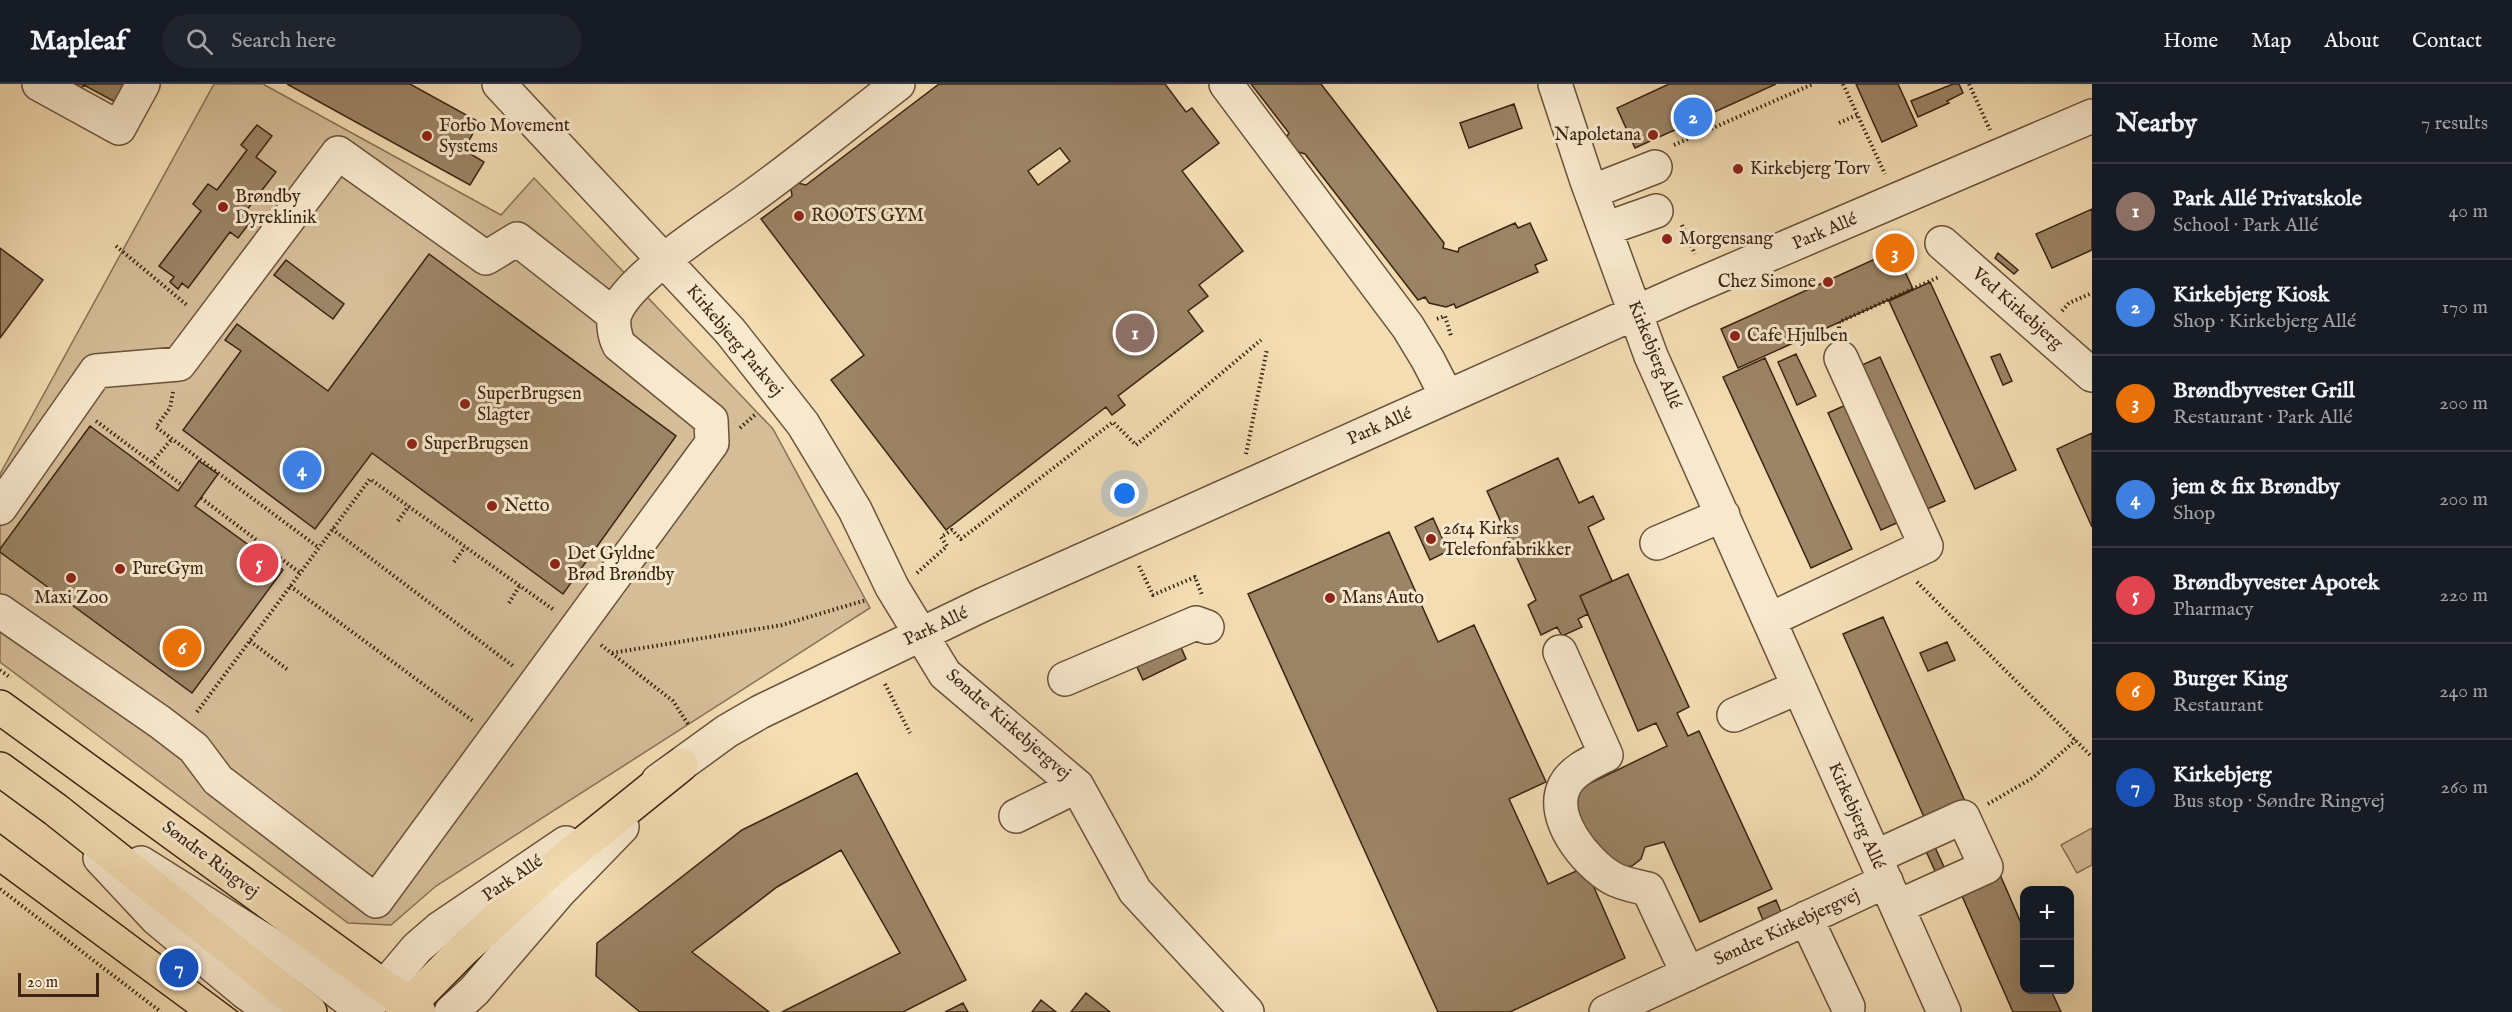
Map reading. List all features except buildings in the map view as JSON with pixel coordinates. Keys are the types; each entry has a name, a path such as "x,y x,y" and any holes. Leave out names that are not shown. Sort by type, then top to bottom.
{"main road":[{"name":"Søndre Ringvej","path":"0,707 386,1007"},
{"path":"386,1007 464,949 552,869 693,756"},
{"path":"0,769 56,810 310,1012"}],"street":[{"path":"39,84 119,128 143,84"},
{"name":"Kirkebjerg Parkvej","path":"500,84 730,331 803,424 855,510 875,592 920,635"},
{"path":"0,611 179,736 194,748 218,780 376,901 712,443 711,420 619,345 614,327 615,315 636,286 664,260 756,194 898,84"},
{"path":"1226,84 1401,317 1428,360 1446,397"},
{"name":"Kirkebjerg Allé","path":"1555,84 1591,192 1652,356 1944,1012"},
{"name":"Park Allé","path":"451,1012 474,991 559,892 693,756 760,711 871,657 1446,397 2092,116"},
{"path":"0,508 96,371 179,364 338,153 486,258 517,239 615,315"},
{"path":"1591,192 1655,167"},
{"path":"1605,229 1656,212"},
{"name":"Ved Kirkebjerg","path":"1942,243 2092,375"},
{"path":"1769,620 1926,546 1841,358"},
{"path":"1657,543 1722,515"},
{"path":"1065,679 1196,623 1207,616"},
{"name":"Søndre Kirkebjergvej","path":"920,635 945,674 1077,786 1135,891 1247,1012"},
{"path":"1560,652 1606,755 1586,765 1565,784 1560,807 1562,817 1570,836 1604,873 1614,880 1648,889 1688,974"},
{"path":"1734,715 1799,687"},
{"name":"Søndre Kirkebjergvej","path":"1016,816 1077,786"},
{"path":"56,810 287,954 386,1007"},
{"path":"56,810 157,919 244,992 273,1012"},
{"path":"1964,817 1986,867 1886,882 1964,817"},
{"name":"Søndre Kirkebjergvej","path":"1606,1012 1886,882"},
{"path":"1806,918 1848,1007"}],"path":[{"path":"1655,167 1649,156 1814,84"},
{"path":"1842,84 1897,201"},
{"path":"1969,84 2001,156"},
{"path":"1839,123 1857,114"},
{"path":"116,246 188,307"},
{"path":"1841,358 1839,322 1967,265"},
{"path":"612,653 782,625 910,579 948,546 940,537 952,530 961,539 1113,422 1136,445 1261,340"},
{"path":"1239,491 1267,349"},
{"path":"179,364 170,408 156,427 318,547"},
{"path":"712,443 722,443 779,394"},
{"path":"72,404 182,485"},
{"path":"152,462 172,439"},
{"path":"179,736 370,478 578,627 673,701 693,756"},
{"path":"201,498 300,573"},
{"path":"398,521 409,506"},
{"path":"332,529 536,684"},
{"path":"1127,541 1153,595 1195,577 1207,616"},
{"path":"454,562 465,547"},
{"path":"1896,560 2092,758"},
{"path":"509,603 520,585"},
{"path":"290,586 496,738"},
{"path":"250,641 288,669"},
{"path":"871,657 910,733"},
{"path":"1964,817 2034,777 2076,740"},
{"path":"0,889 161,1012"}],"shaded area":[{"path":"214,84 263,84 501,215 534,178 773,429 870,608 436,886 391,925 348,923 0,662 0,474"},
{"path":"2092,828 2092,865 2077,873 2061,845"}],"tram line":[{"path":"0,834 238,1012"},
{"path":"0,874 187,1012"}],"place":[{"name":"Kirkebjerg Kiosk","path":"1693,117"},
{"name":"Napoletana","path":"1653,135"},
{"name":"Forbo Movement Systems","path":"427,136"},
{"name":"Kirkebjerg Torv","path":"1738,169"},
{"name":"Brøndby Dyreklinik","path":"223,207"},
{"name":"ROOTS GYM","path":"799,216"},
{"name":"Morgensang","path":"1667,239"},
{"name":"Brøndbyvester Grill","path":"1895,253"},
{"name":"Chez Simone","path":"1828,282"},
{"name":"Park Allé Privatskole","path":"1135,333"},
{"name":"Cafe Hjulben","path":"1735,336"},
{"name":"SuperBrugsen Slagter","path":"465,404"},
{"name":"SuperBrugsen","path":"412,444"},
{"name":"jem & fix Brøndby","path":"302,470"},
{"name":"Netto","path":"492,506"},
{"name":"2614 Kirks Telefonfabrikker","path":"1431,539"},
{"name":"Brøndbyvester Apotek","path":"259,563"},
{"name":"Det Gyldne Brød Brøndby","path":"555,564"},
{"name":"PureGym","path":"120,569"},
{"name":"Maxi Zoo","path":"71,578"},
{"name":"Mans Auto","path":"1330,598"},
{"name":"Burger King","path":"182,648"},
{"name":"Kirkebjerg","path":"179,968"}]}
